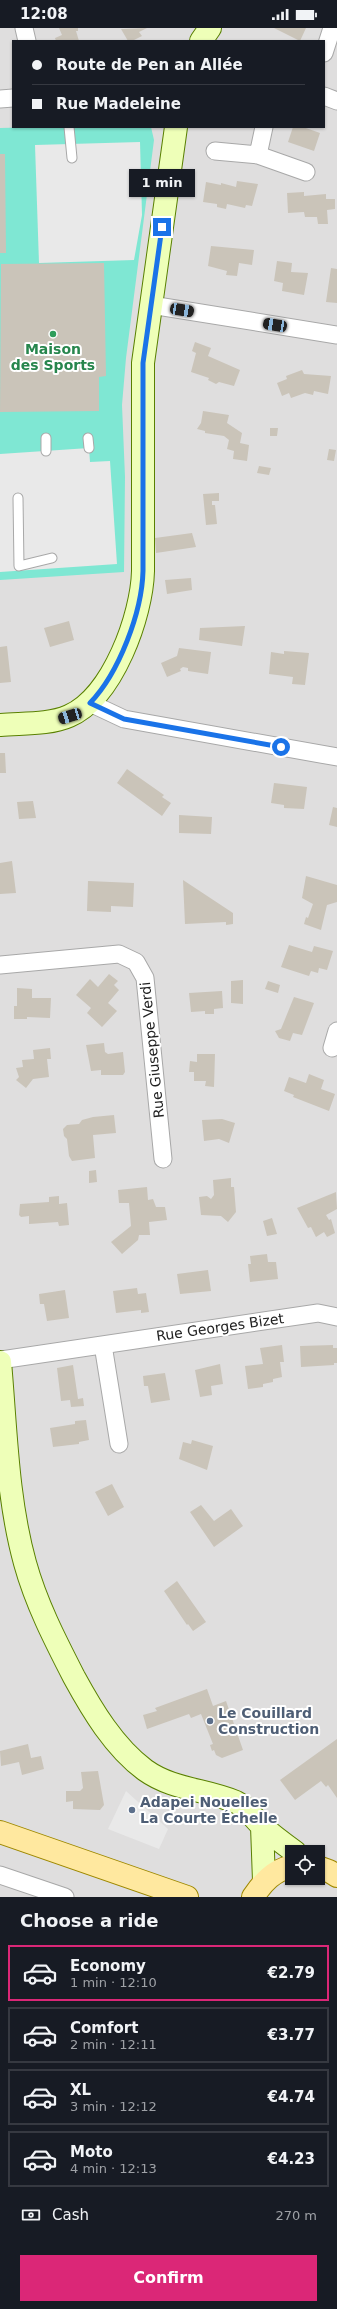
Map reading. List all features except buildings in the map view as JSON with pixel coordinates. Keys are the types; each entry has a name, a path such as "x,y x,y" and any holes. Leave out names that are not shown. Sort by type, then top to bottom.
{"main road":[{"path":"202,40 210,28"},
{"path":"0,725 58,719 70,716 90,703 113,674 141,600 143,571 143,363 176,128"},
{"path":"0,1361 13,1506 25,1563 44,1618 82,1692 98,1717 124,1751 145,1770 174,1786 236,1802 248,1810 262,1826 286,1845"},
{"path":"259,1889 262,1826"},
{"path":"0,1832 187,1897"},
{"path":"259,1889 274,1873 285,1869"},
{"path":"325,1870 337,1876"}],"street":[{"path":"24,28 27,40"},
{"path":"325,50 332,28"},
{"path":"325,96 337,101"},
{"path":"0,99 12,98"},
{"path":"258,155 264,128"},
{"path":"215,151 258,155 306,172"},
{"path":"151,305 337,335"},
{"path":"90,703 124,719 337,757"},
{"name":"Rue Giuseppe Verdi","path":"0,965 119,954 136,962 146,978 163,1159"},
{"path":"332,1048 337,1031"},
{"name":"Rue Georges Bizet","path":"0,1361 318,1313 337,1317"},
{"path":"103,1345 119,1444"},
{"path":"0,1875 65,1897"}],"lane":[{"path":"69,128 72,158"},
{"path":"46,438 46,451"},
{"path":"18,498 19,566 52,558"}],"shaded area":[{"path":"0,28 337,28 337,1897 0,1897"},
{"path":"0,128 151,128 154,140 126,358 122,405 125,477 124,572 0,580"},
{"path":"140,142 142,215 134,260 39,263 35,145"},
{"path":"89,448 90,462 110,461 117,564 0,572 0,454"},
{"name":"Adapei Nouelles La Courte Échelle","path":"126,1791 168,1829 159,1849 108,1829"}],"place":[{"name":"Maison des Sports","path":"53,334"},
{"name":"Le Couillard Construction","path":"210,1721"},
{"name":"Adapei Nouelles La Courte Échelle","path":"132,1810"}],"route":[{"path":"162,227 143,363 143,585 141,600 113,674 90,703 124,719 281,747"}]}
